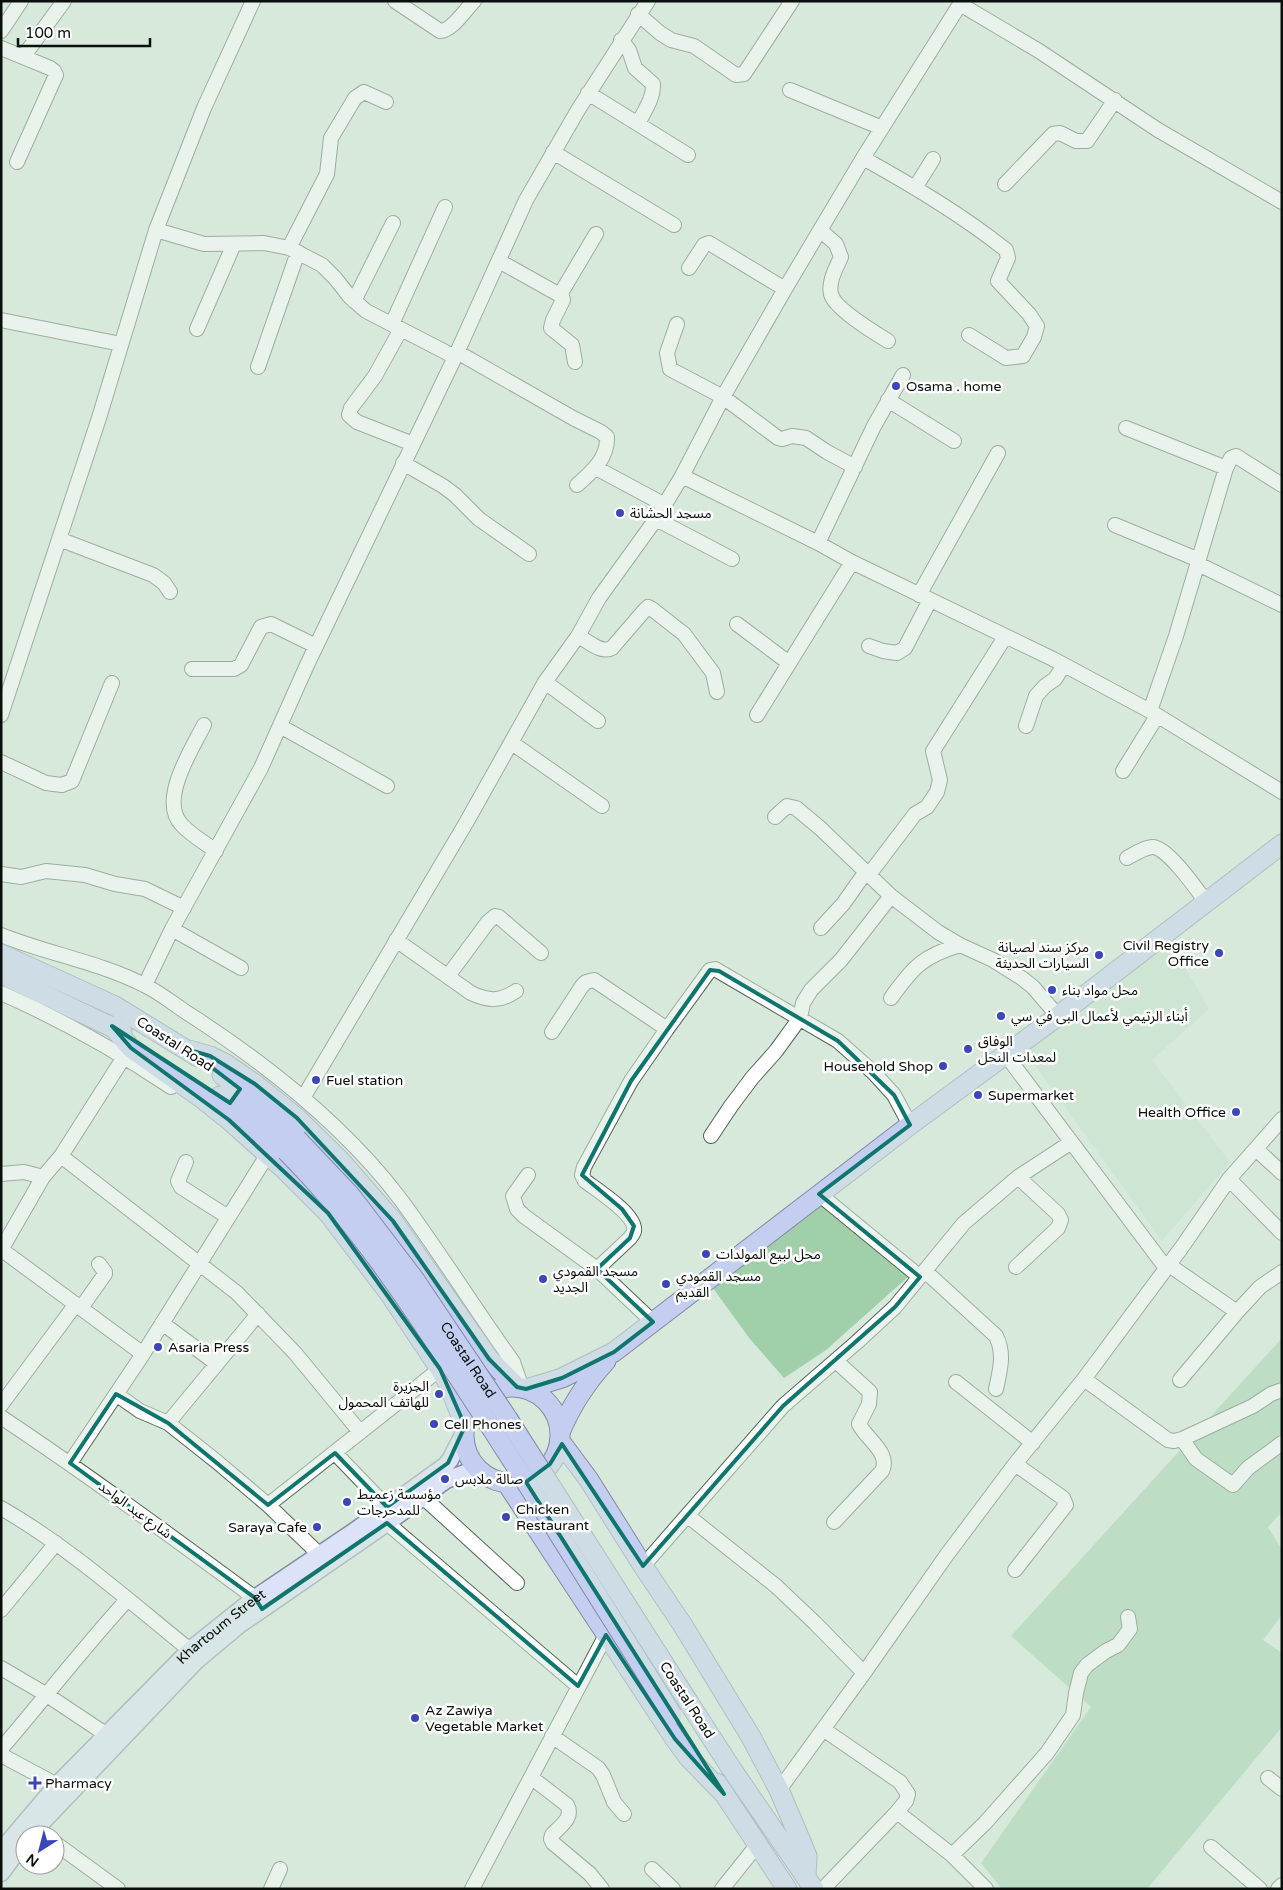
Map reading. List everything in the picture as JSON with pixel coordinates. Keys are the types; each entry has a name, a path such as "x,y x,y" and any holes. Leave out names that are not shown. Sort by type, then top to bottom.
{"highway":[{"path":"464,1430 468,1415 474,1405 493,1390 505,1387 522,1388 562,1378 614,1352 910,1124 1058,1016 1282,844"},
{"name":"Coastal Road","path":"1,954 115,1006 189,1050 258,1104 279,1151 351,1196 416,1280 508,1419 731,1768 810,1883"},
{"name":"Coastal Road","path":"1,974 112,1026 158,1054 219,1096 279,1151 313,1178 352,1223 401,1289 493,1430 672,1715 787,1889"},
{"path":"189,1050 210,1056 226,1064 255,1084 297,1118 334,1154 393,1221 486,1354 522,1388 537,1394 550,1406 558,1421 560,1437 682,1624 751,1737 779,1790 807,1856 810,1883"},
{"path":"279,1151 308,1191 347,1236 388,1292 440,1369 448,1383 464,1430 470,1458 488,1476 506,1482 519,1482 531,1479 542,1472 550,1464 556,1453 571,1407 579,1393 614,1352"},
{"path":"506,1482 684,1751 724,1794"}],"main road":[{"name":"Khartoum Street","path":"42,1825 63,1789 107,1735 190,1650 387,1515 446,1466 464,1430"},
{"name":"Khartoum Street","path":"1,1851 197,1660 259,1603 319,1554 387,1515 423,1497 446,1480 460,1474 470,1473 488,1476"},
{"path":"1,1873 15,1854"}],"street":[{"path":"1,31 20,1"},
{"path":"23,57 64,1"},
{"path":"1,715 99,418 156,230 204,108 253,1"},
{"path":"395,1 440,31 445,31 451,27 469,4"},
{"path":"145,985 172,929 261,768 316,646 456,354 526,200 552,152 588,93 648,1"},
{"path":"638,14 671,40 694,46 736,75 740,75 744,74 792,1"},
{"path":"303,1098 512,743 545,682 578,636 599,598 665,505 723,396 785,289 882,128 961,3 1039,51 1158,130 1282,202"},
{"path":"621,40 629,50 635,68 652,84 653,91 650,101 638,124"},
{"path":"1,48 50,68 56,75 17,162"},
{"path":"790,90 882,128"},
{"path":"258,367 293,250 327,174 331,138 354,98 364,92 386,102"},
{"path":"588,93 688,155"},
{"path":"1005,184 1053,134 1060,133 1076,141 1087,141 1115,100"},
{"path":"552,152 674,225"},
{"path":"864,158 916,188 1006,250 1008,258 998,281 1037,326 1034,337 1023,356 1006,358 969,335"},
{"path":"916,188 933,159"},
{"path":"413,444 357,422 349,415 351,408 375,376 445,207"},
{"path":"354,301 393,224"},
{"path":"156,230 204,244 264,243 293,250 322,265 354,301 366,311 456,354 600,432 607,437 608,445 596,468 577,485"},
{"path":"820,230 836,244 841,256 830,283 831,295 835,302 865,327 888,341"},
{"path":"575,362 572,345 552,328 553,320 563,300 561,293 596,234"},
{"path":"689,268 704,244 709,243 785,289"},
{"path":"197,329 234,244"},
{"path":"499,261 558,294 561,293"},
{"path":"1,320 121,344"},
{"path":"677,324 667,354 669,366 723,396 778,438 782,439 792,436 806,438 855,467"},
{"path":"818,543 874,426 902,375"},
{"path":"888,400 954,441"},
{"path":"1126,428 1226,468"},
{"path":"869,646 883,651 898,653 905,648 925,598 998,453"},
{"path":"1123,771 1153,713 1226,468 1231,458 1236,456 1282,485"},
{"path":"403,463 443,486 479,519 529,554"},
{"path":"596,468 665,505"},
{"path":"682,476 818,543 852,562 1064,665 1153,713 1282,792"},
{"path":"656,519 732,559"},
{"path":"1116,525 1199,562 1282,606"},
{"path":"59,539 153,576 164,583 170,592"},
{"path":"757,715 852,562"},
{"path":"578,636 602,649 608,650 612,648 643,612 648,608 652,609 684,634 713,673 717,692"},
{"path":"192,669 234,669 241,665 261,627 266,624 271,624 316,646"},
{"path":"737,624 789,663"},
{"path":"821,928 867,875 915,814 926,807 936,792 940,780 933,750 1005,637"},
{"path":"1026,726 1036,696 1044,686 1055,678 1064,665"},
{"path":"545,682 598,721"},
{"path":"1,762 46,783 62,785 72,780 112,683"},
{"path":"204,724 180,774 174,794 174,803 181,824 216,851"},
{"path":"280,726 387,786"},
{"path":"512,743 602,806"},
{"path":"775,817 787,806 796,808 820,828 890,896 938,932 960,945 993,960 1023,979 1033,987 1058,1016"},
{"path":"1126,858 1146,848 1153,846 1159,848 1180,868 1206,902"},
{"path":"1,874 21,877 46,871 84,875 115,884 145,889 184,908"},
{"path":"711,1136 747,1085 776,1051 800,1018 803,1003 811,990 840,960 890,896"},
{"path":"448,976 488,922 495,916 499,916 541,953"},
{"path":"172,929 241,968"},
{"path":"1,935 94,965 145,985 225,1037 303,1098 374,1167 400,1199 513,1362 522,1388"},
{"path":"396,940 471,993 483,998 498,999 507,997 516,991"},
{"path":"891,998 916,965 936,953 960,945"},
{"path":"597,1269 630,1238 634,1232 634,1226 632,1220 622,1209 585,1181 582,1175 584,1167 631,1080 710,970 715,969 838,1041 874,1073 894,1095 910,1124"},
{"path":"552,1032 582,986 590,980 594,980 667,1029"},
{"path":"1,993 67,1024 124,1057 195,1104 279,1151 228,1218 143,1354 70,1463"},
{"path":"1006,1055 1070,1143 1167,1266 1236,1312"},
{"path":"124,1057 61,1156 43,1177 2,1250 143,1354"},
{"path":"779,1790 946,1556 1015,1464 1084,1379 1230,1179 1282,1119"},
{"path":"643,1566 783,1406 895,1307 964,1223 1018,1177 1070,1143"},
{"path":"1256,1149 1282,1173"},
{"path":"61,1156 237,1293 295,1353 360,1432"},
{"path":"186,1162 178,1181 181,1187 228,1218"},
{"path":"1,1174 24,1172 43,1177"},
{"path":"528,1175 513,1196 517,1209 597,1269 653,1322"},
{"path":"1016,1267 1058,1228 1061,1220 1048,1204 1018,1177"},
{"path":"1230,1179 1282,1234"},
{"path":"819,1194 923,1274 991,1330 996,1336 1002,1351 996,1389"},
{"path":"1,1404 105,1274 99,1264"},
{"path":"1180,1380 1236,1312 1260,1287 1282,1272"},
{"path":"168,1423 258,1314"},
{"path":"162,1323 217,1364"},
{"path":"834,1522 882,1472 884,1463 883,1456 859,1424 869,1404 870,1392 836,1361"},
{"path":"268,1505 440,1369"},
{"path":"1084,1379 1168,1440 1174,1441 1253,1406 1271,1394 1282,1390"},
{"path":"956,1382 1032,1443"},
{"path":"116,1394 140,1411 168,1423 268,1505 319,1554"},
{"name":"شارع عبد الواحد","path":"1,1418 70,1463 259,1603"},
{"path":"1182,1439 1196,1459 1233,1485 1248,1468 1282,1443"},
{"path":"335,1453 387,1515 578,1686"},
{"path":"1015,1464 1063,1498 1066,1505 1015,1570"},
{"path":"423,1497 517,1584"},
{"path":"1,1508 56,1543 190,1650"},
{"path":"688,1516 776,1586 815,1622 864,1673"},
{"path":"2,1607 56,1543"},
{"path":"1,1749 86,1646 127,1600"},
{"path":"952,1855 985,1823 1047,1753 1073,1715 1081,1673 1087,1665 1118,1645 1130,1629 1128,1617"},
{"path":"472,1889 606,1634"},
{"path":"1,1668 47,1695 107,1735"},
{"path":"823,1729 900,1782 908,1794 906,1801 897,1812 823,1889"},
{"path":"552,1736 598,1768 603,1775 614,1802 624,1814"},
{"path":"1,1754 63,1789"},
{"path":"532,1778 567,1805 570,1810 569,1817 552,1835 553,1843 590,1874 602,1889"},
{"path":"1268,1778 1282,1789"},
{"path":"897,1812 952,1855 986,1889"},
{"path":"722,1889 758,1844"},
{"path":"1211,1847 1260,1889"},
{"path":"65,1850 118,1889"},
{"path":"271,1889 280,1869"},
{"path":"652,1870 673,1889"},
{"path":"1278,1889 1282,1885"}],"highlighted area":[{"path":"710,970 719,971 838,1041 894,1095 910,1125 819,1194 920,1277 895,1307 783,1406 643,1566 562,1444 550,1464 526,1482 724,1794 675,1739 606,1635 578,1686 387,1523 262,1609 255,1598 70,1463 116,1394 168,1423 268,1505 335,1453 387,1507 448,1463 465,1426 440,1369 328,1213 229,1120 131,1048 112,1026 230,1103 240,1089 189,1050 210,1056 255,1084 297,1118 393,1221 489,1359 517,1387 526,1389 562,1378 614,1352 653,1322 597,1269 630,1238 634,1226 622,1209 582,1175 631,1081"}],"shaded area":[{"path":"1171,943 1209,1009 1152,1060 1230,1162 1162,1241 1024,1050"}],"green space":[{"path":"829,1198 909,1276 826,1350 784,1378 750,1339 710,1284"},
{"path":"1282,1338 1282,1512 1268,1527 1282,1550 1282,1615 1263,1640 1282,1653 1282,1727 1147,1889 1002,1889 981,1863 1091,1707 1011,1636"}],"place":[{"name":"Osama . home","path":"896,386"},
{"name":"مسجد الحشانة","path":"620,513"},
{"name":"Civil Registry Office","path":"1219,953"},
{"name":"مركز سند لصيانة السيارات الحديثة","path":"1099,955"},
{"name":"محل مواد بناء","path":"1052,990"},
{"name":"أبناء الرتيمي لأعمال البى في سي","path":"1001,1016"},
{"name":"الوفاق لمعدات النحل","path":"968,1049"},
{"name":"Household Shop","path":"943,1066"},
{"name":"Fuel station","path":"316,1080"},
{"name":"Supermarket","path":"978,1095"},
{"name":"Health Office","path":"1236,1112"},
{"name":"محل لبيع المولدات","path":"706,1254"},
{"name":"مسجد القمودي الجديد","path":"543,1279"},
{"name":"مسجد القمودي القديم","path":"666,1284"},
{"name":"Asaria Press","path":"158,1347"},
{"name":"الجزيرة للهاتف المحمول","path":"439,1394"},
{"name":"Cell Phones","path":"434,1424"},
{"name":"صالة ملابس","path":"445,1479"},
{"name":"مؤسسة زعميط للمدحرجات","path":"347,1502"},
{"name":"Chicken Restaurant","path":"506,1517"},
{"name":"Saraya Cafe","path":"317,1527"},
{"name":"Az Zawiya Vegetable Market","path":"415,1718"},
{"name":"Pharmacy","path":"35,1783"}]}
